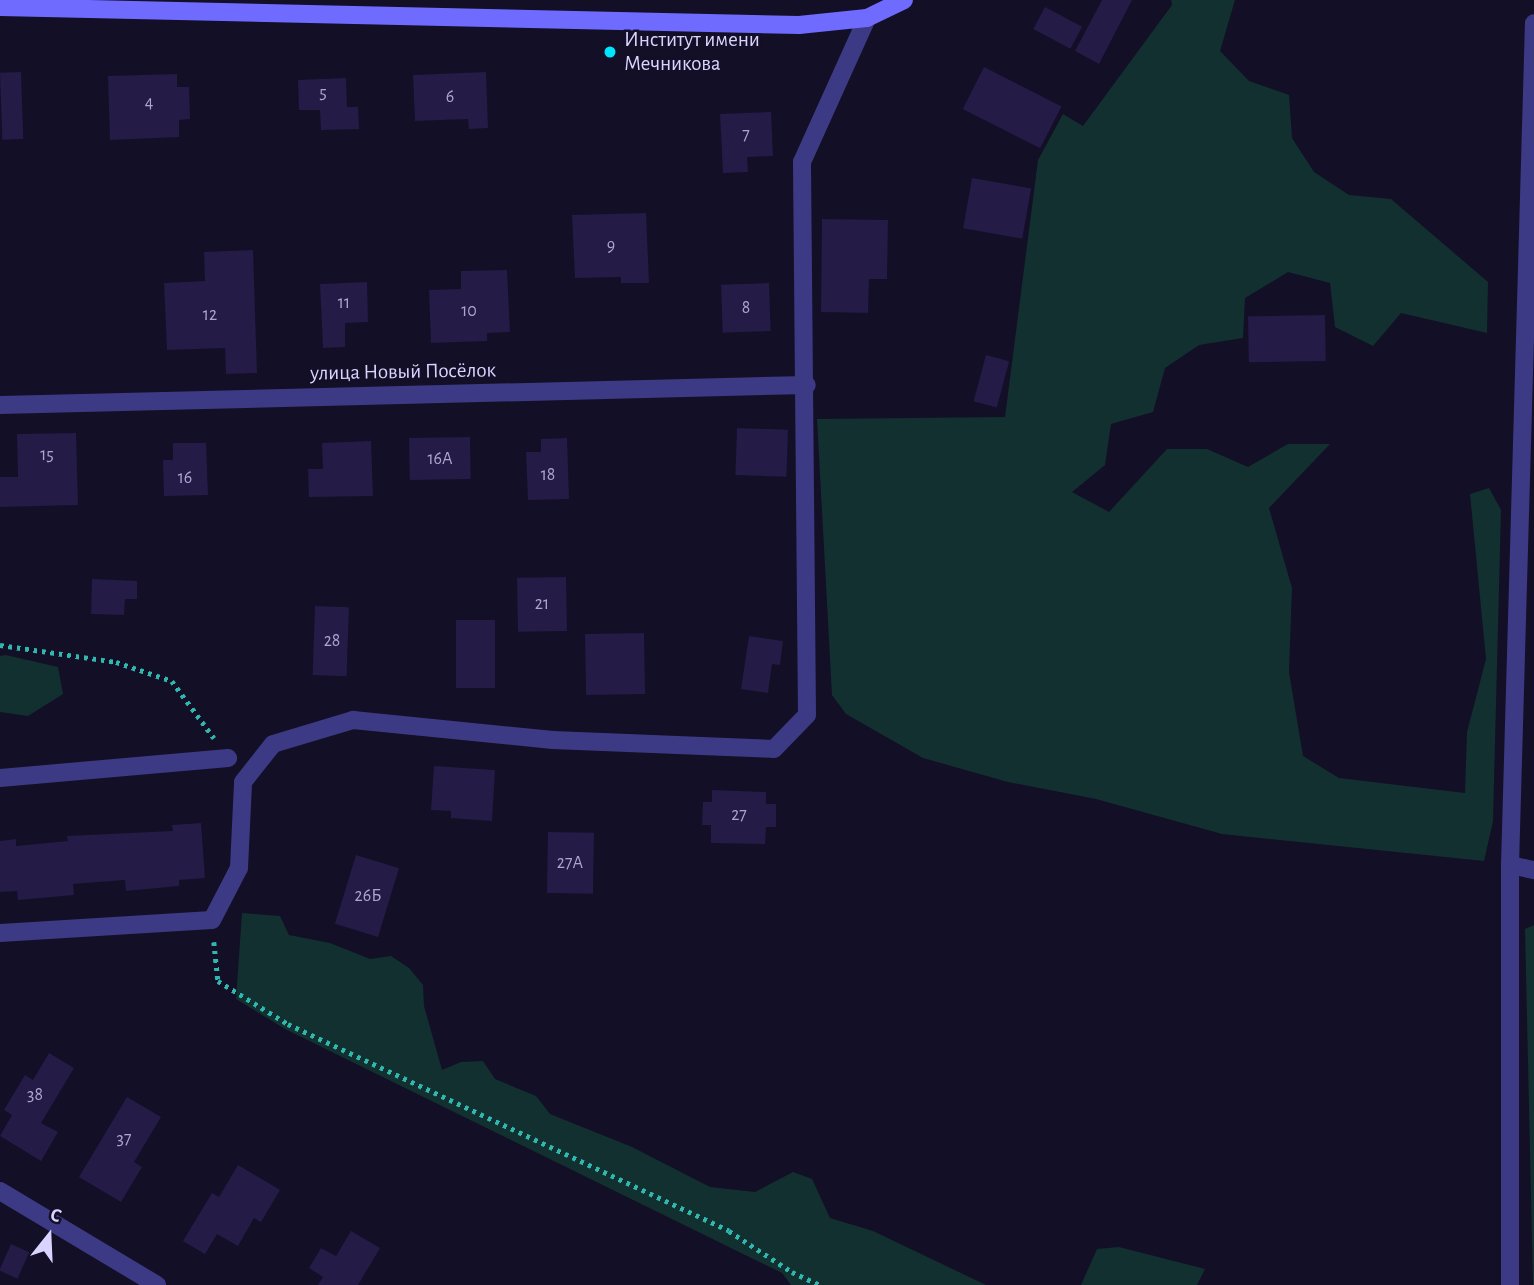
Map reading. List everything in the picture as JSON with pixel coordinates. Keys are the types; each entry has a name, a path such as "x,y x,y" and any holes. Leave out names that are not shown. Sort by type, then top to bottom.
{"main road":[{"path":"0,7 221,5 799,26 867,18 904,0"}],"street":[{"path":"0,933 212,920 239,868 243,782 273,744 353,720 554,740 774,749 807,715 807,385 802,162 867,18"},
{"path":"1510,1285 1510,865 1534,23"},
{"name":"улица Новый Посёлок","path":"0,405 807,385"},
{"path":"0,778 228,758"},
{"path":"1510,865 1534,870"},
{"path":"0,1191 157,1285"}],"path":[{"path":"0,645 116,662 172,681 228,758"},
{"path":"212,920 218,981 288,1024 729,1231 792,1272 821,1285"}],"green space":[{"path":"1171,0 1235,0 1220,51 1249,81 1289,95 1292,138 1314,172 1349,195 1391,199 1488,282 1487,333 1401,313 1373,346 1335,327 1330,283 1288,272 1245,298 1243,338 1199,345 1165,368 1153,412 1111,424 1105,465 1072,492 1109,512 1167,449 1207,449 1248,467 1288,444 1330,444 1269,508 1292,588 1289,672 1303,756 1339,778 1465,793 1467,732 1486,659 1470,494 1489,488 1501,510 1493,821 1484,861 1222,834 1096,799 1008,782 923,758 846,714 832,695 817,419 1005,417 1038,160 1063,114 1083,126 1172,5"},
{"path":"6,655 58,667 63,694 28,716 0,712 0,656"},
{"path":"242,913 280,916 289,935 330,943 370,959 391,956 409,968 423,985 424,1006 442,1070 461,1062 483,1061 495,1079 536,1096 550,1114 632,1147 710,1187 755,1192 793,1172 812,1179 830,1218 873,1231 986,1285 791,1285 782,1273 285,1029 236,999"},
{"path":"1534,925 1534,1285 1533,1285 1525,929"},
{"path":"1119,1247 1205,1269 1197,1285 1081,1285 1097,1249"}],"building":[{"path":"1102,0 1132,0 1099,64 1075,51"},
{"path":"1045,7 1082,27 1070,49 1033,29"},
{"path":"984,67 1062,106 1040,148 963,109"},
{"path":"21,72 23,139 2,140 0,73"},
{"path":"486,72 488,128 469,129 468,119 415,121 413,75"},
{"path":"177,74 177,87 189,87 190,119 179,120 179,137 110,140 108,76"},
{"path":"346,78 347,107 358,107 359,129 321,130 320,110 299,110 298,80"},
{"path":"771,112 773,156 747,157 748,172 723,173 720,114"},
{"path":"972,178 1031,188 1022,239 963,228"},
{"path":"646,213 649,283 621,283 621,277 575,278 572,215"},
{"path":"822,219 888,220 887,279 869,279 868,313 821,312"},
{"path":"253,250 257,373 226,374 225,348 167,350 164,283 205,281 204,252"},
{"path":"507,270 510,332 487,333 487,341 431,343 429,290 461,289 461,271"},
{"path":"367,282 368,322 345,323 345,347 323,348 320,284"},
{"path":"769,283 771,331 723,333 721,285"},
{"path":"1325,315 1326,361 1249,362 1248,316"},
{"path":"986,355 1009,361 997,408 974,401"},
{"path":"737,428 788,430 786,477 735,475"},
{"path":"76,433 78,505 0,507 0,477 18,477 17,434"},
{"path":"470,437 471,479 410,480 409,438"},
{"path":"567,438 569,499 528,500 526,452 541,452 541,439"},
{"path":"371,441 373,496 309,497 308,469 323,469 322,443"},
{"path":"173,443 206,443 208,495 164,496 163,460 173,460"},
{"path":"566,577 567,631 518,632 517,578"},
{"path":"92,579 137,581 137,599 125,599 124,615 91,614"},
{"path":"315,606 349,607 347,676 313,675"},
{"path":"456,620 495,620 495,688 456,688"},
{"path":"644,633 645,694 586,695 585,634"},
{"path":"749,636 783,641 780,665 772,664 768,693 741,689"},
{"path":"434,766 495,770 492,821 451,818 451,811 431,810"},
{"path":"712,790 766,792 766,804 776,804 776,827 766,827 765,844 711,843 711,825 702,825 703,802 712,802"},
{"path":"201,823 205,878 179,880 179,886 126,891 125,880 73,884 74,895 18,900 17,891 0,892 0,841 16,839 16,846 68,841 67,836 173,831 172,825"},
{"path":"548,832 594,833 593,894 547,893"},
{"path":"356,855 399,868 378,937 335,924"},
{"path":"49,1053 74,1068 41,1123 58,1132 41,1161 0,1136 12,1115 4,1110 25,1075 33,1080"},
{"path":"127,1097 161,1117 134,1162 142,1167 121,1202 79,1177"},
{"path":"238,1165 280,1190 261,1222 254,1218 238,1246 217,1234 205,1254 183,1241 212,1193 219,1197"},
{"path":"351,1231 380,1248 358,1285 318,1285 323,1277 309,1268 321,1248 336,1256"},
{"path":"11,1244 29,1252 17,1279 0,1271"}],"place":[{"name":"Институт имени Мечникова","path":"610,52"}]}
